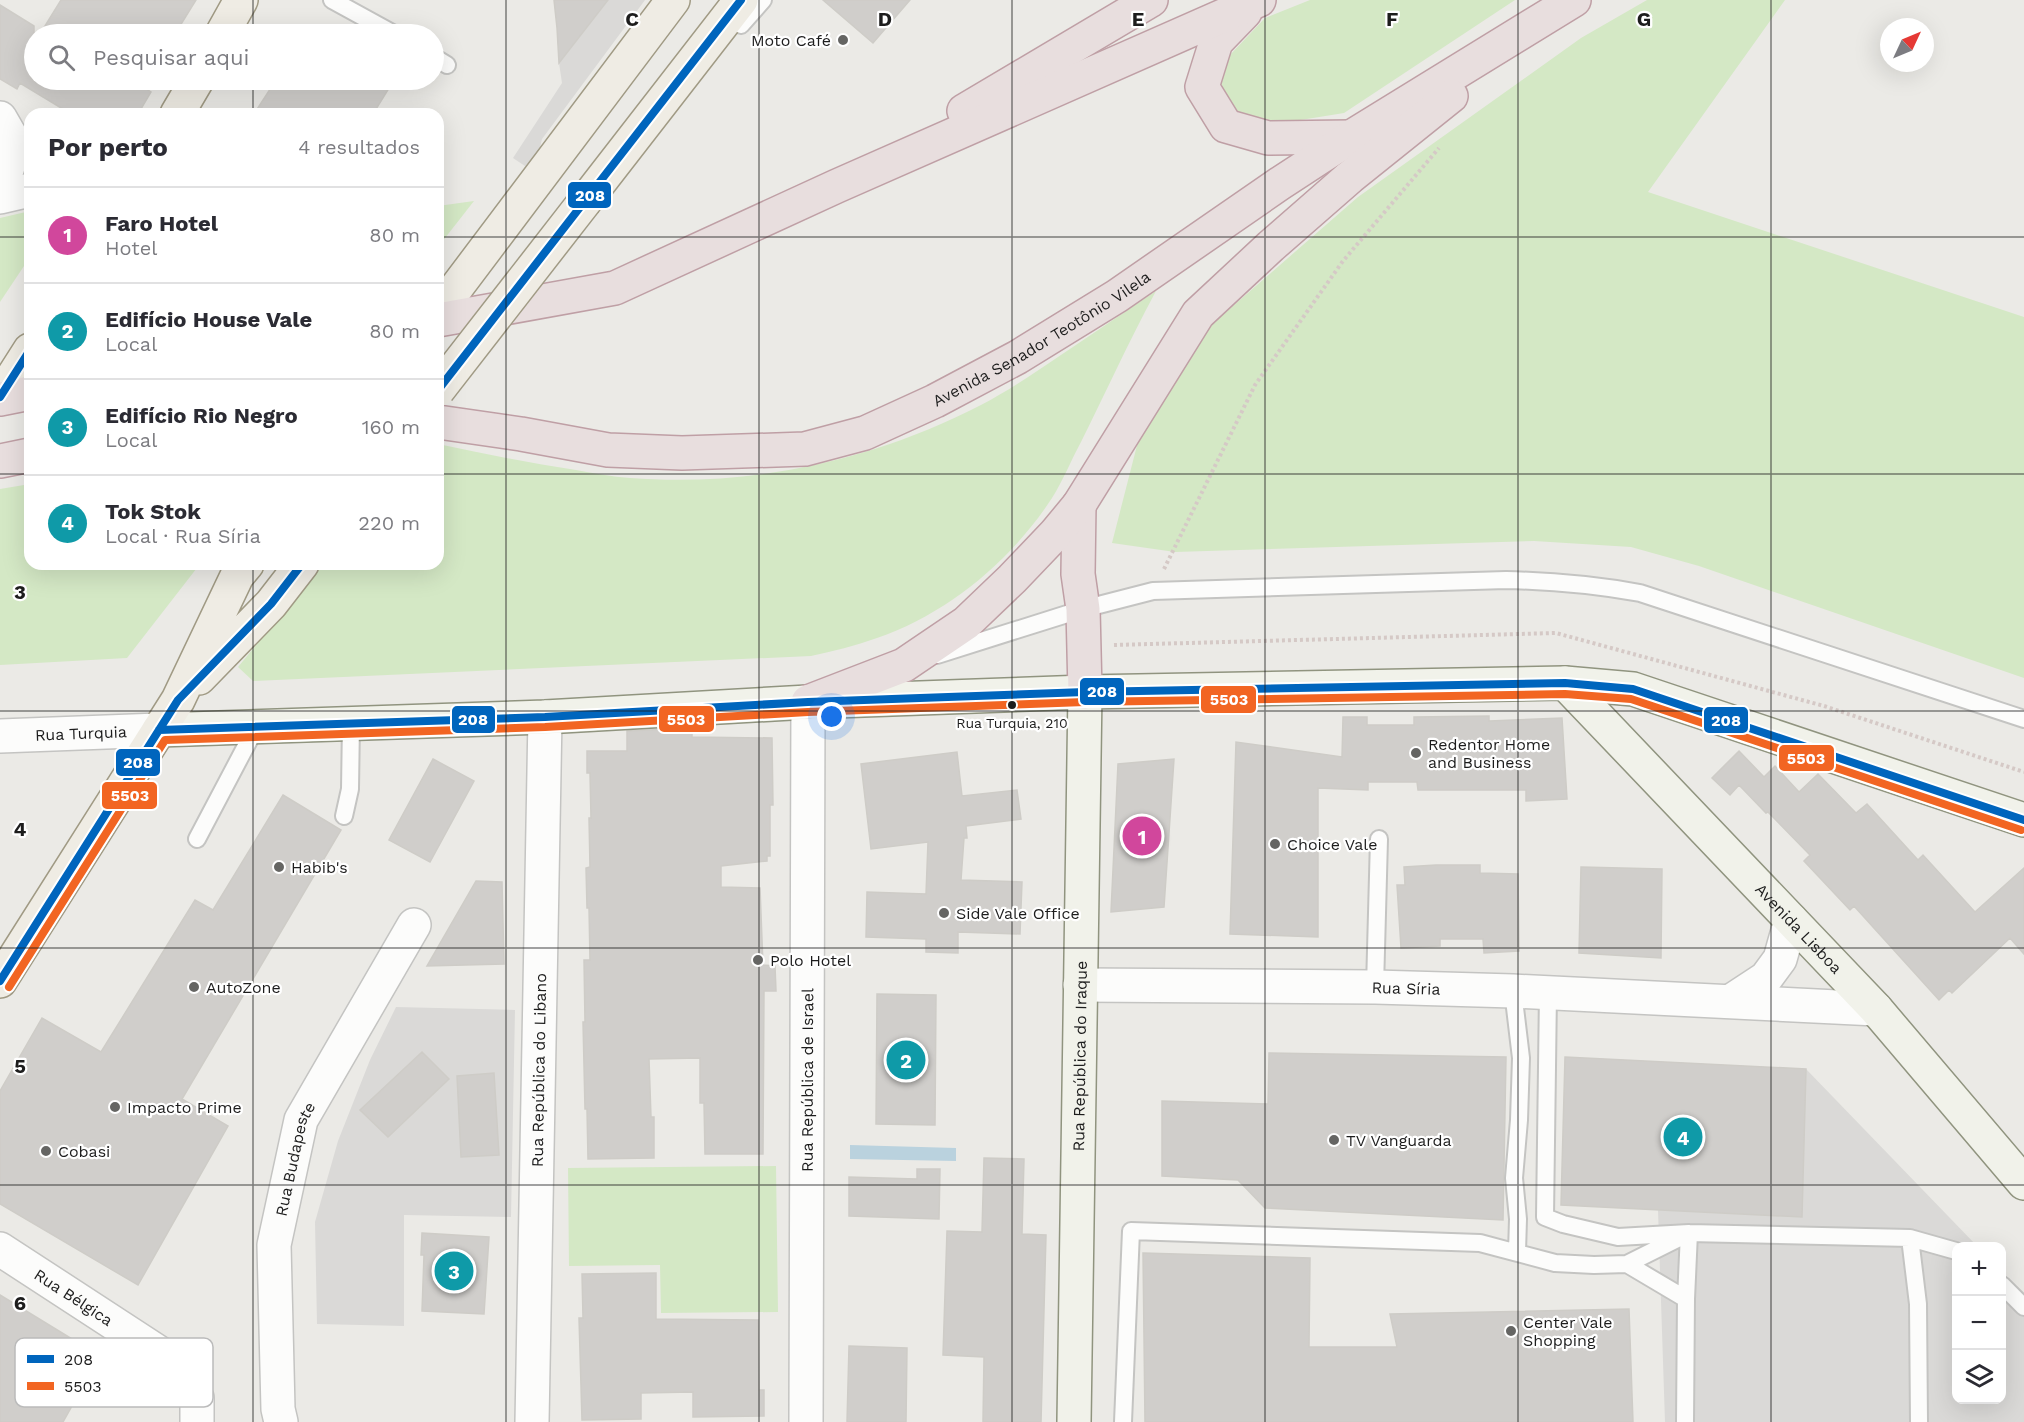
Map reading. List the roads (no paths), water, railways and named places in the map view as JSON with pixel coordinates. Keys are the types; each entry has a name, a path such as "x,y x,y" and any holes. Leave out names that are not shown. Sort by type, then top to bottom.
{"highway":[{"path":"837,186 1151,0"},
{"path":"444,319 615,288 837,186 1257,1"},
{"path":"1257,1 1216,42 1202,87 1226,126 1268,138 1351,137"},
{"path":"808,702 904,665 966,623 1012,579 1079,505 1198,314 1350,177 1565,6"},
{"name":"Avenida Senador Teotônio Vilela","path":"444,423 608,450 682,453 805,449 865,433 935,401 1018,357 1116,296 1351,137 1565,6"},
{"path":"0,398 24,394"},
{"path":"0,461 24,457"},
{"path":"1079,505 1078,574 1083,609 1085,692"}],"main road":[{"path":"228,24 241,0"},
{"path":"444,382 741,0"},
{"path":"444,304 667,5"},
{"path":"180,108 190,90"},
{"path":"0,398 24,360"},
{"path":"0,981 178,700 242,570"},
{"path":"178,700 271,604 297,570"},
{"name":"Rua Turquia","path":"159,730 545,717 808,702 1085,692 1565,683 1633,688 2024,820"},
{"name":"Avenida Lisboa","path":"1565,683 1876,1009 2024,1183"},
{"name":"Rua República do Iraque","path":"1074,1422 1085,692"}],"street":[{"path":"0,110 24,124"},
{"path":"0,118 15,144 4,176 0,180"},
{"path":"0,197 24,191"},
{"name":"Rua República de Israel","path":"806,1422 808,702"},
{"name":"Rua República do Libano","path":"532,1422 545,717"},
{"name":"Rua Turquia","path":"0,736 159,730"},
{"path":"1731,1000 1766,978 1780,959 1791,920"},
{"name":"Rua Budapeste","path":"281,1422 278,1409 274,1245 301,1120 414,925"},
{"name":"Rua Síria","path":"1080,985 1376,987 1548,992 1876,1009"},
{"name":"Rua Bélgica","path":"0,1249 137,1338"}],"lane":[{"path":"332,0 376,24"},
{"path":"712,37 741,25 763,0"},
{"path":"904,665 1083,609 1153,591 1506,580 1542,581 1640,593 2024,719"},
{"path":"344,816 350,789 351,723"},
{"path":"197,839 256,727"},
{"path":"1376,987 1379,839"},
{"path":"1513,991 1521,1058 1514,1178 1518,1220 1517,1252"},
{"path":"1548,992 1545,1217 1563,1224 1618,1237 1689,1233 1910,1238 1952,1250"},
{"path":"1123,1422 1131,1231 1480,1244 1555,1263 1594,1265 1627,1264 1689,1233"},
{"path":"1685,1422 1689,1233"},
{"path":"1910,1238 1918,1304 1919,1422"},
{"path":"1627,1264 1686,1299"},
{"path":"2006,1290 2024,1306"}],"water":[{"path":"850,1145 956,1148 956,1161 850,1159"}],"place":[{"name":"Moto Café","path":"843,40"},
{"name":"Rua Turquia, 210","path":"1012,705"},
{"name":"Redentor Home and Business","path":"1416,753"},
{"name":"Faro Hotel","path":"1142,836"},
{"name":"Choice Vale","path":"1275,844"},
{"name":"Habib's","path":"279,867"},
{"name":"Side Vale Office","path":"944,913"},
{"name":"Polo Hotel","path":"758,960"},
{"name":"AutoZone","path":"194,987"},
{"name":"Edifício House Vale","path":"906,1060"},
{"name":"Impacto Prime","path":"115,1107"},
{"name":"Tok Stok","path":"1683,1137"},
{"name":"TV Vanguarda","path":"1334,1140"},
{"name":"Cobasi","path":"46,1151"},
{"name":"Edifício Rio Negro","path":"454,1271"},
{"name":"Center Vale Shopping","path":"1511,1331"}]}
